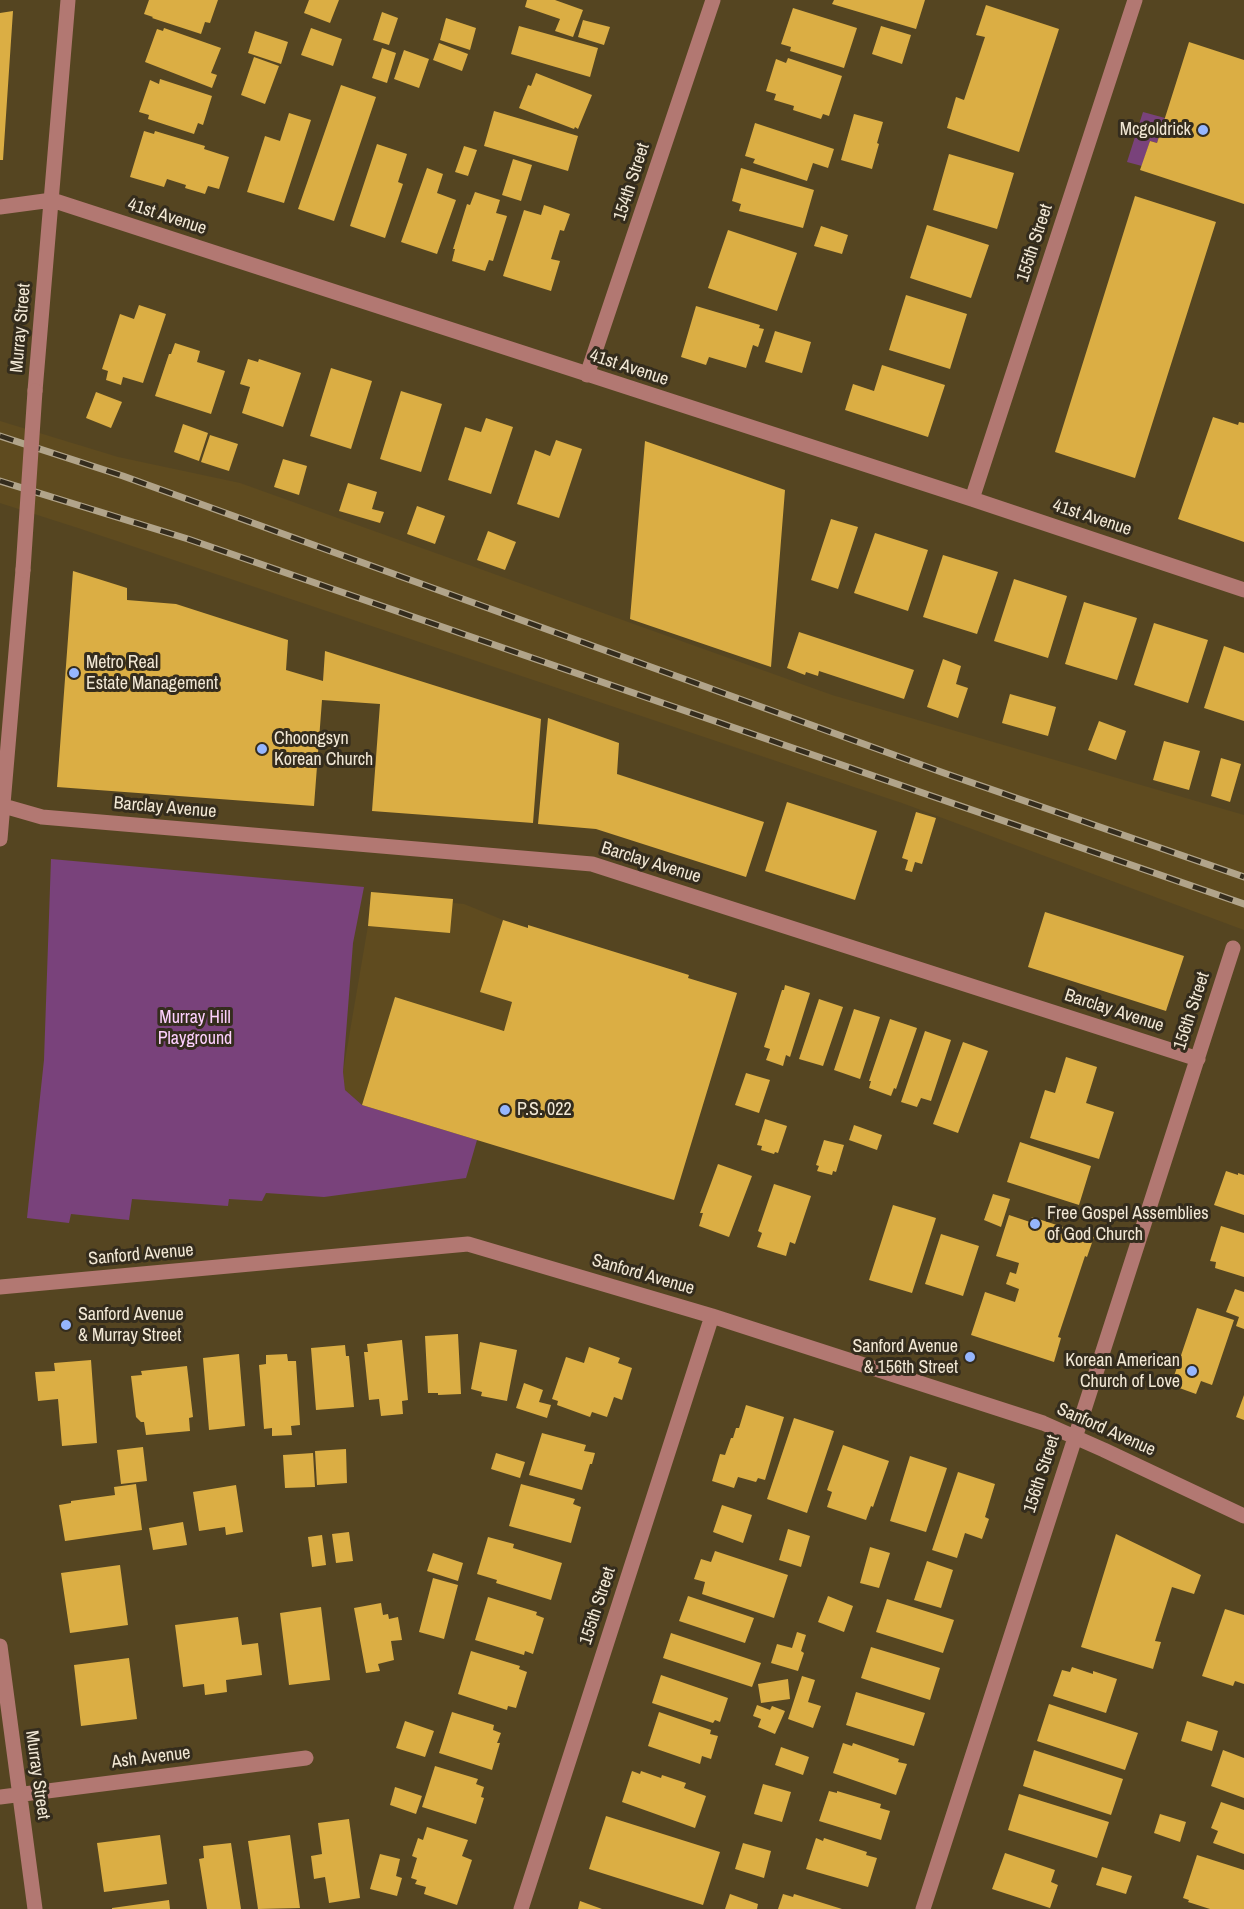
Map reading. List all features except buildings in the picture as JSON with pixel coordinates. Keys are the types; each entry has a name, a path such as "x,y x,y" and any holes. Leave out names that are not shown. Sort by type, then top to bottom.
{"street":[{"name":"Murray Street","path":"0,839 68,0"},
{"name":"154th Street","path":"587,375 713,0"},
{"name":"155th Street","path":"972,499 1134,0"},
{"name":"41st Avenue","path":"0,207 52,200 972,499 1244,590"},
{"name":"Barclay Avenue","path":"2,805 42,817 592,864 1198,1059"},
{"name":"156th Street","path":"923,1909 1233,948"},
{"name":"Sanford Avenue","path":"0,1287 468,1244 712,1316 1043,1423 1244,1516"},
{"name":"155th Street","path":"521,1909 712,1316"},
{"name":"Murray Street","path":"0,1646 35,1909"},
{"name":"Ash Avenue","path":"0,1797 306,1758"}],"shaded area":[{"path":"0,421 118,457 240,483 832,695 1244,815 1244,930 902,803 0,503"},
{"path":"371,892 453,899 453,903 464,904 503,920 481,992 512,1002 504,1031 395,997 362,1105 345,1090 343,1072 368,926"}],"green space":[{"path":"1143,112 1165,118 1157,143 1150,141 1142,166 1127,162"},
{"name":"Murray Hill Playground","path":"51,859 364,887 353,943 343,1072 345,1090 362,1105 477,1140 466,1178 324,1197 266,1193 262,1201 229,1199 228,1206 132,1199 129,1220 71,1214 69,1223 27,1218 44,1060"}],"railway":[{"path":"0,436 123,476 944,773 1244,877"},
{"path":"0,481 188,539 1244,904"}],"place":[{"name":"Mcgoldrick","path":"1203,130"},
{"name":"Metro Real Estate Management","path":"74,673"},
{"name":"Choongsyn Korean Church","path":"262,749"},
{"name":"P.S. 022","path":"505,1110"},
{"name":"Free Gospel Assemblies of God Church","path":"1035,1224"},
{"name":"Sanford Avenue & Murray Street","path":"66,1325"},
{"name":"Sanford Avenue & 156th Street","path":"970,1357"},
{"name":"Korean American Church of Love","path":"1192,1371"}]}
